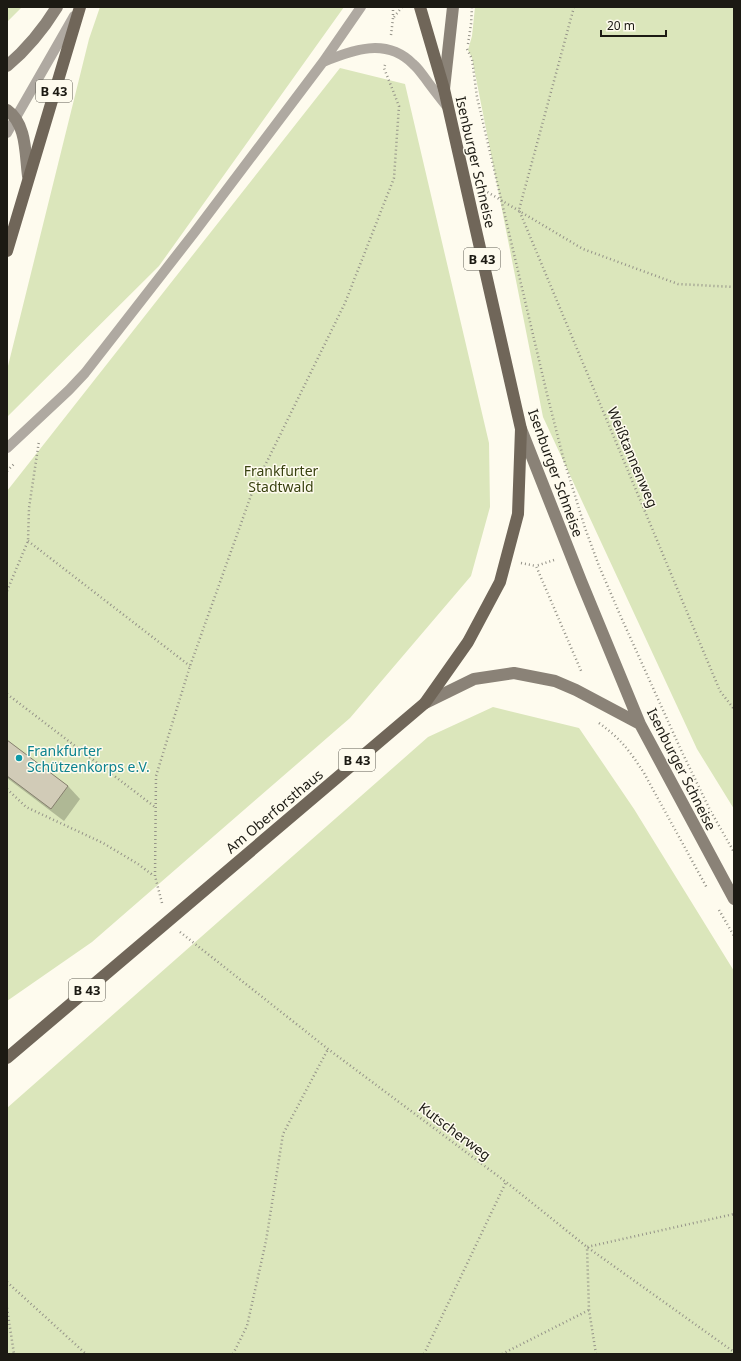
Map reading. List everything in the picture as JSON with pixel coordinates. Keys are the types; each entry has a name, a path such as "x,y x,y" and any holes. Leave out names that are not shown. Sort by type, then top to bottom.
{"main road":[{"path":"7,66 26,48 57,7"},
{"name":"B 43","path":"7,251 79,7"},
{"name":"Isenburger Schneise","path":"420,7 444,89 521,429 570,554 640,724 734,899"},
{"path":"444,89 453,7"},
{"path":"11,114 21,130 28,176"},
{"name":"Am Oberforsthaus","path":"7,1058 425,703 468,642 500,582 518,514 521,429"},
{"path":"425,703 474,679 514,673 555,681 576,690 640,724"}],"lane":[{"path":"7,133 11,114 79,7"},
{"path":"7,448 85,374 323,62 361,7"},
{"path":"323,62 352,51 366,48 377,48 393,51 414,64 448,108"}],"path":[{"path":"393,7 393,18 402,7"},
{"path":"472,7 467,50 472,59 477,97 557,435 585,528 621,618 681,750 710,810 734,852"},
{"path":"519,210 574,7"},
{"path":"168,921 155,876 156,776 190,666 253,490 345,303 394,178 399,106 384,68"},
{"path":"463,177 583,249 678,284 734,287"},
{"name":"Weißtannenweg","path":"519,210 720,691 734,709"},
{"path":"7,592 28,541 29,508 39,438"},
{"path":"28,541 190,666"},
{"path":"576,690 582,674 536,566 592,547"},
{"path":"7,694 156,808"},
{"path":"596,721 614,734 624,744 644,773 709,892"},
{"path":"7,789 26,807 103,843 155,876"},
{"path":"716,904 734,936"},
{"name":"Kutscherweg","path":"168,921 328,1049 506,1182 587,1247 734,1352"},
{"path":"233,1354 247,1326 264,1249 283,1134 328,1049"},
{"path":"424,1354 506,1182"},
{"path":"596,1354 589,1310 587,1247 734,1214"},
{"path":"7,1282 86,1354"},
{"path":"7,1308 14,1354"},
{"path":"502,1354 589,1310"}],"green space":[{"path":"7,7 22,7 7,22"},
{"path":"100,7 344,7 159,266 7,417 7,370 89,39"},
{"path":"475,7 734,7 734,809 697,749 543,417 472,58 468,50 472,36"},
{"name":"Frankfurter Stadtwald","path":"340,68 405,84 489,443 490,507 471,576 350,718 92,942 7,1001 7,491"},
{"path":"493,707 579,728 634,809 734,971 734,1354 7,1354 7,1108 428,737"}],"building":[{"name":"Frankfurter Schützenkorps e.V.","path":"7,740 68,786 51,809 7,776"}],"place":[{"name":"Frankfurter Schützenkorps e.V.","path":"19,758"}]}
